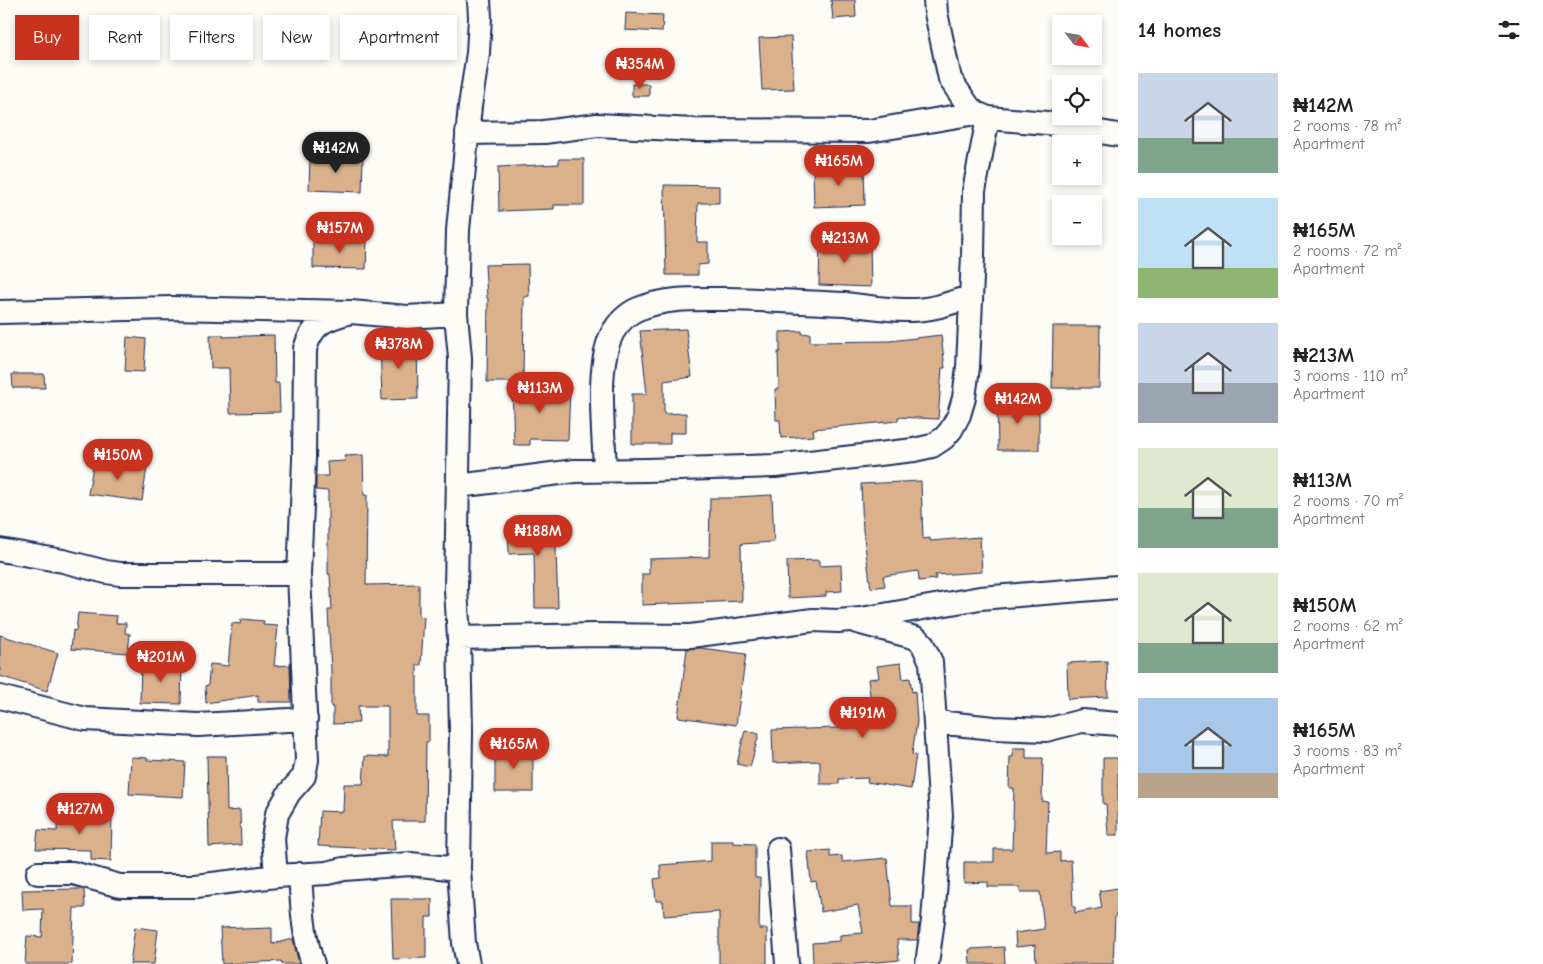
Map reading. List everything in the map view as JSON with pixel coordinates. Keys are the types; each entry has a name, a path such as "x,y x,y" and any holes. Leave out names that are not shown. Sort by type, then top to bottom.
{"street":[{"path":"468,964 464,943 459,869 461,732 456,590 460,358 456,314 458,230 467,133 478,53 479,0"},
{"path":"936,0 936,13 950,78 969,107 982,116"},
{"path":"467,133 544,132 597,125 694,130 869,131 982,116 1046,123 1118,135"},
{"path":"458,486 575,470 775,466 914,450 932,446 944,438 959,415 964,398 968,367 974,191 982,116"},
{"path":"605,470 602,369 607,346 614,331 626,317 636,310 657,303 685,298 846,304 905,310 937,308 971,296"},
{"path":"0,312 171,308 350,312 406,317 456,314"},
{"path":"276,876 273,838 277,814 289,793 304,776 307,760 299,574 304,460 305,349 308,337 324,320 350,312"},
{"path":"0,550 63,561 120,574 299,574"},
{"path":"459,638 595,635 690,636 813,620 838,621 861,619 980,598 1118,587"},
{"path":"849,620 916,638 922,643 931,662 941,816 933,920 927,964"},
{"path":"0,697 84,719 198,725 306,719"},
{"path":"936,722 994,728 1046,730 1082,721 1118,724"},
{"path":"778,849 787,964"},
{"path":"38,873 73,873 120,886 196,886 276,876 327,873 344,869 410,864 459,869"},
{"path":"300,874 304,924 313,964"}],"building":[{"path":"831,0 855,0 856,17 833,19"},
{"path":"626,13 663,15 662,32 625,30"},
{"path":"791,37 794,89 762,90 759,38"},
{"path":"632,84 649,84 649,96 632,96"},
{"path":"310,155 363,158 362,192 309,190"},
{"path":"559,159 584,159 584,205 554,205 554,209 499,211 498,167 559,164"},
{"path":"838,167 864,167 865,205 814,207 813,171 838,170"},
{"path":"664,185 719,186 719,203 698,203 697,242 708,242 708,264 698,265 698,275 666,275"},
{"path":"313,240 367,241 366,269 313,268"},
{"path":"820,242 870,243 871,287 819,285"},
{"path":"528,264 529,296 524,297 523,382 487,382 488,298 485,265"},
{"path":"1053,326 1100,326 1099,388 1052,388"},
{"path":"686,329 692,377 664,381 664,414 686,413 686,433 670,433 670,444 632,444 632,394 647,394 640,331"},
{"path":"802,331 802,334 810,333 810,342 890,341 941,335 945,368 942,368 938,419 898,417 898,421 813,429 814,436 781,438 780,420 776,420 775,389 779,389 778,352 780,352 780,332"},
{"path":"210,335 223,335 223,337 274,335 275,383 279,383 280,412 230,413 229,368 211,368"},
{"path":"127,337 146,339 144,372 125,371"},
{"path":"417,341 418,399 382,400 380,342"},
{"path":"12,374 44,374 45,388 13,388"},
{"path":"512,386 570,387 568,440 530,439 530,445 514,445"},
{"path":"1039,399 1039,450 998,450 997,401"},
{"path":"363,455 364,495 367,495 366,585 419,584 419,616 424,617 421,665 417,665 417,716 429,716 429,742 426,742 425,821 393,821 395,850 318,846 320,811 343,812 344,784 363,784 365,756 388,757 388,706 358,706 359,723 333,724 333,707 331,707 328,610 332,610 330,574 328,574 328,491 316,490 316,476 328,476 327,462 345,461 344,456"},
{"path":"94,461 147,467 142,501 88,494"},
{"path":"921,481 923,539 930,538 930,541 980,537 982,572 935,575 936,579 919,581 918,571 883,576 885,586 871,588 863,531 861,484"},
{"path":"772,495 774,542 741,544 742,601 642,605 642,574 649,574 649,559 709,557 710,498"},
{"path":"555,520 558,608 535,608 534,553 509,554 508,522"},
{"path":"819,560 819,566 841,565 842,591 826,592 826,596 788,598 787,561"},
{"path":"78,613 117,616 116,623 126,623 125,633 130,634 128,653 71,649 73,630 76,631"},
{"path":"241,619 264,621 263,625 278,626 274,666 290,665 291,702 258,702 258,695 206,703 205,686 208,685 210,664 228,666 232,623 240,624"},
{"path":"0,635 58,653 47,691 0,676"},
{"path":"701,648 746,654 736,725 678,717 687,649"},
{"path":"1107,661 1108,697 1068,699 1067,663"},
{"path":"141,662 182,663 181,704 140,703"},
{"path":"901,663 903,679 910,678 912,692 915,691 917,722 912,754 916,755 911,789 867,782 868,778 839,779 839,784 820,784 820,761 773,763 772,730 874,727 868,679 879,678 877,666"},
{"path":"745,730 759,734 750,767 737,764"},
{"path":"533,747 533,792 495,792 495,749"},
{"path":"1013,748 1026,748 1026,758 1043,758 1042,801 1048,802 1046,853 1060,852 1060,861 1071,860 1073,907 1075,907 1075,913 1102,908 1099,891 1118,888 1118,914 1115,915 1113,964 1036,964 1035,945 1016,947 1015,933 1044,929 1040,892 1020,892 1020,887 988,887 988,882 964,883 964,862 994,862 994,849 1012,849 1014,788 1009,788 1010,757 1013,757"},
{"path":"207,756 226,756 227,811 240,810 241,845 209,847"},
{"path":"131,757 147,758 147,760 185,762 183,797 129,794"},
{"path":"1103,758 1118,758 1118,835 1108,835 1106,804 1103,804"},
{"path":"58,813 112,814 111,861 91,860 91,850 36,849 38,830 57,831"},
{"path":"711,841 755,844 755,878 760,878 759,929 767,929 767,964 719,964 719,912 664,916 663,901 656,901 654,879 661,878 660,865 711,861"},
{"path":"830,850 830,857 842,856 842,862 887,858 892,906 912,906 912,924 919,924 917,940 897,940 899,960 858,964 813,964 812,943 840,941 840,935 863,933 858,905 821,912 816,881 811,882 808,852"},
{"path":"22,890 84,890 85,908 74,908 72,964 25,964 27,936 42,937 43,909 23,910"},
{"path":"391,899 432,899 432,917 426,917 426,958 393,959"},
{"path":"135,927 158,930 154,964 130,964"},
{"path":"242,927 242,929 272,928 272,944 293,939 299,964 282,964 281,961 222,964 220,928"},
{"path":"1004,947 1005,964 970,964 969,950 971,949"}]}
